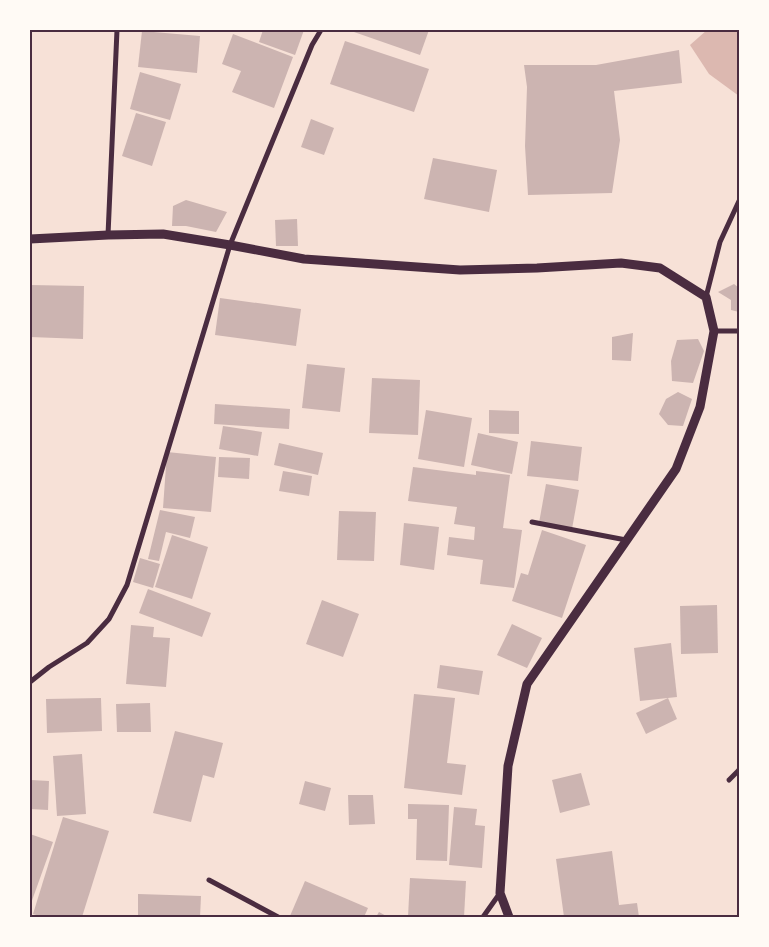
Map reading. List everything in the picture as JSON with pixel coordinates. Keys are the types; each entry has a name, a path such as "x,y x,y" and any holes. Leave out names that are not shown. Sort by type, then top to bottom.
{"street":[{"path":"108,235 117,30"},
{"path":"30,682 87,642 109,619 127,585 230,245 312,45 321,30"},
{"path":"509,917 500,893 508,766 527,684 676,469 700,407 714,331 706,297 720,242 739,201"},
{"path":"30,239 163,234 304,259 460,270 621,263 660,268 706,297"},
{"path":"714,331 739,331"},
{"path":"532,522 626,540"},
{"path":"729,780 739,770"},
{"path":"210,880 278,917"},
{"path":"483,917 500,893"}],"shaded area":[{"path":"707,30 739,30 739,96 709,74 690,45"}],"building":[{"path":"263,30 304,30 295,55 259,42"},
{"path":"355,30 429,30 420,55 354,32"},
{"path":"142,31 200,36 197,73 138,67"},
{"path":"233,34 293,57 274,108 232,92 241,71 222,64"},
{"path":"345,41 429,69 414,112 330,84"},
{"path":"679,50 682,83 614,91 620,140 612,193 528,195 525,146 527,87 524,65 596,65"},
{"path":"140,72 181,84 170,120 130,109"},
{"path":"136,113 166,122 152,166 122,156"},
{"path":"311,119 334,128 324,155 301,147"},
{"path":"433,158 497,170 489,212 424,199"},
{"path":"186,200 227,212 216,232 186,226 172,226 173,206"},
{"path":"297,219 298,246 276,246 275,220"},
{"path":"734,284 739,288 739,312 731,310 731,300 718,292"},
{"path":"30,285 84,286 83,339 30,337"},
{"path":"220,298 301,309 296,346 215,335"},
{"path":"633,333 631,361 612,360 612,337"},
{"path":"698,339 704,351 693,383 672,381 671,361 677,340"},
{"path":"307,364 345,368 340,412 302,408"},
{"path":"372,378 420,380 418,435 369,433"},
{"path":"678,392 692,399 683,426 668,425 659,414 666,399"},
{"path":"215,404 290,409 289,429 214,424"},
{"path":"426,410 472,418 464,467 418,459"},
{"path":"489,410 519,411 519,434 489,433"},
{"path":"223,426 262,432 258,456 219,449"},
{"path":"478,433 518,442 512,474 471,465"},
{"path":"531,441 582,447 578,481 527,476"},
{"path":"279,443 323,453 318,475 274,465"},
{"path":"167,452 216,457 211,512 163,508"},
{"path":"219,457 250,458 249,479 218,477"},
{"path":"413,467 476,475 476,471 510,475 503,528 522,530 514,588 480,584 483,560 447,555 449,537 474,540 475,527 454,524 457,507 408,501"},
{"path":"283,471 312,476 309,496 279,491"},
{"path":"546,484 579,490 572,529 539,523"},
{"path":"160,510 195,517 190,538 166,532 159,561 148,559"},
{"path":"339,511 376,512 374,561 337,560"},
{"path":"404,523 439,527 434,570 400,565"},
{"path":"542,530 586,545 562,618 512,601 521,573 528,575"},
{"path":"172,535 208,547 192,599 155,587"},
{"path":"140,558 160,564 153,588 133,582"},
{"path":"148,589 211,613 202,637 139,613"},
{"path":"322,600 359,614 343,657 306,644"},
{"path":"717,605 718,653 681,654 680,606"},
{"path":"512,624 542,638 527,668 497,655"},
{"path":"131,625 154,627 153,637 170,638 166,687 126,684"},
{"path":"671,643 677,697 640,701 634,648"},
{"path":"440,665 483,671 479,695 437,688"},
{"path":"414,694 455,698 447,763 466,765 462,795 404,788"},
{"path":"101,698 102,731 47,733 46,699"},
{"path":"668,698 677,719 646,734 636,713"},
{"path":"150,703 151,732 117,732 116,704"},
{"path":"175,731 223,743 214,778 203,775 191,822 153,813"},
{"path":"82,754 86,814 57,816 53,756"},
{"path":"581,773 590,805 560,813 552,780"},
{"path":"31,780 49,781 48,810 30,809"},
{"path":"305,781 331,788 325,811 299,804"},
{"path":"348,795 373,795 375,824 349,825"},
{"path":"408,804 449,805 447,861 416,860 417,819 408,819"},
{"path":"454,807 477,809 475,825 485,826 482,868 449,865"},
{"path":"63,817 109,831 82,917 43,917 33,914"},
{"path":"30,834 53,842 30,906"},
{"path":"612,851 619,905 637,903 639,917 564,917 556,859"},
{"path":"410,878 466,881 464,917 408,917"},
{"path":"305,881 368,908 364,917 290,916"},
{"path":"138,894 201,896 200,917 138,917"},
{"path":"379,912 388,917 376,917"}]}
